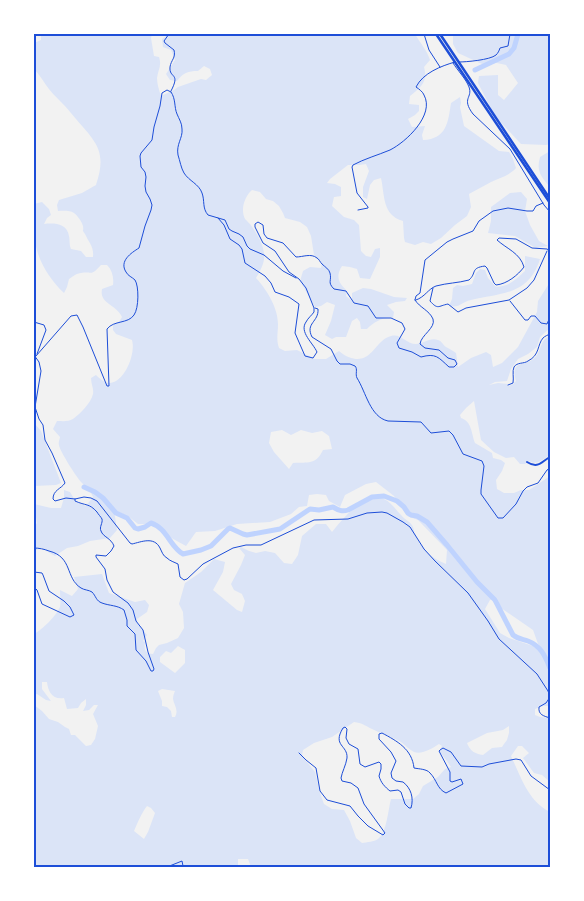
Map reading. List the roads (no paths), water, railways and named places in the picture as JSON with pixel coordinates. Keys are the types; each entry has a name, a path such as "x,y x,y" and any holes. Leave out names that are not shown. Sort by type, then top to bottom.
{"highway":[{"path":"438,34 550,203"},
{"path":"480,97 550,197"}],"street":[{"path":"169,34 164,41 174,50 175,54 170,66 171,73 176,78 171,92"},
{"path":"424,34 429,50 440,67"},
{"path":"358,210 368,207 357,193 352,167 396,147 412,134 424,116 427,104 425,96 416,87 419,82 440,67 453,62 468,62 493,57 500,48 508,46 510,34"},
{"path":"453,62 469,86 468,107 510,149 550,212"},
{"path":"36,357 71,316 77,315 107,386 109,386 107,329 110,325 129,320 134,315 137,304 137,287 135,281 125,271 124,266 128,256 139,248 152,205 146,192 145,172 139,160 141,153 152,140 162,93 167,90 174,95 177,114 182,123 178,146 182,168 184,174 200,187 206,213 224,220 230,229 243,237 250,250 264,255 283,271 299,279"},
{"path":"415,300 416,296 420,293 425,260 447,242 473,232 480,221 493,211 508,208 533,211 536,206 550,197"},
{"path":"218,218 224,225 230,240 239,245 245,263 265,276 275,292 289,297 299,304 295,333 305,356 313,358 317,352 307,336 304,326 314,312 314,308"},
{"path":"415,300 417,304 426,309 433,322 420,340 420,344 425,348 439,350 448,358 457,362 454,367 449,367 434,355 420,357 399,348 397,343 405,329 402,322 391,318 376,318 368,306 354,303 346,292 334,289 330,283 330,271 317,258 307,255 296,257 285,244 267,238 264,234 263,224 258,222 255,224 263,243 275,251 289,272 299,279 306,288 314,308 318,309 318,313 309,330 312,337 331,349 340,364 355,366 356,376 372,407 380,417 388,421 421,422 431,433 449,431 463,454 482,462 484,466 481,494 498,518 503,518 516,504 523,491 527,487 538,483 550,468"},
{"path":"415,300 422,298 433,288 471,279 474,270 478,267 485,266 496,285 508,281 524,267 518,255 500,243 499,238 516,239 532,248 549,251 530,286 509,300 466,308 458,312 448,304 438,307 434,306 430,301 433,288"},
{"path":"509,300 525,320 535,316 541,323 547,324 550,318"},
{"path":"34,322 44,325 46,330 36,357"},
{"path":"508,386 514,380 514,366 530,360 537,353 543,338 550,334"},
{"path":"34,354 39,362 41,371 35,407 38,420 43,425 45,440 65,483 55,491 53,496 55,501 84,496 97,501 130,543 145,540 159,545 166,558 178,564 180,577 184,580 203,564 233,548 246,545 261,545 314,520 348,519 377,512 393,515 410,527 428,553 468,592 499,639 537,674 550,696 546,703 539,707 539,711 543,716 550,718"},
{"path":"527,462 537,465 550,457"},
{"path":"34,548 51,551 60,555 80,588 91,591 98,601 102,603 117,606 124,610 127,626 135,634 136,650 146,661 151,671 153,671 143,630 136,621 133,610 128,603 113,592 107,580 105,569 96,557 96,555 106,556 114,546 101,531 101,517 92,506 75,501 75,499"},
{"path":"34,572 43,574 49,591 64,601 74,615 70,617 42,604 34,587"},
{"path":"299,753 316,768 320,791 327,800 350,806 368,826 382,835 385,833 364,804 358,788 351,783 342,781 342,771 347,756 339,739 341,730 345,727 346,738 349,744 358,749 360,764 365,767 379,762 381,764 380,780 390,791 398,790 402,792 405,804 409,808 412,805 409,788 404,782 396,781 392,778 391,773 396,761 391,752 379,739 382,733 401,745 412,756 414,768 426,770 430,773 442,792 446,793 464,784 461,779 450,781 450,772 439,751 443,748 450,752 461,766 482,767 516,759 521,760 531,776 550,790"},
{"path":"167,867 182,861 182,867"}],"waterway":[{"path":"475,70 509,54 514,48 518,34"},
{"path":"84,487 103,498 116,513 127,518 135,528 145,527 151,523 156,525 183,554 211,546 230,528 247,535 280,529 310,509 319,510 333,507 346,511 372,497 384,496 397,501 408,513 427,522 477,582 495,600 513,635 536,646 550,668"}]}
